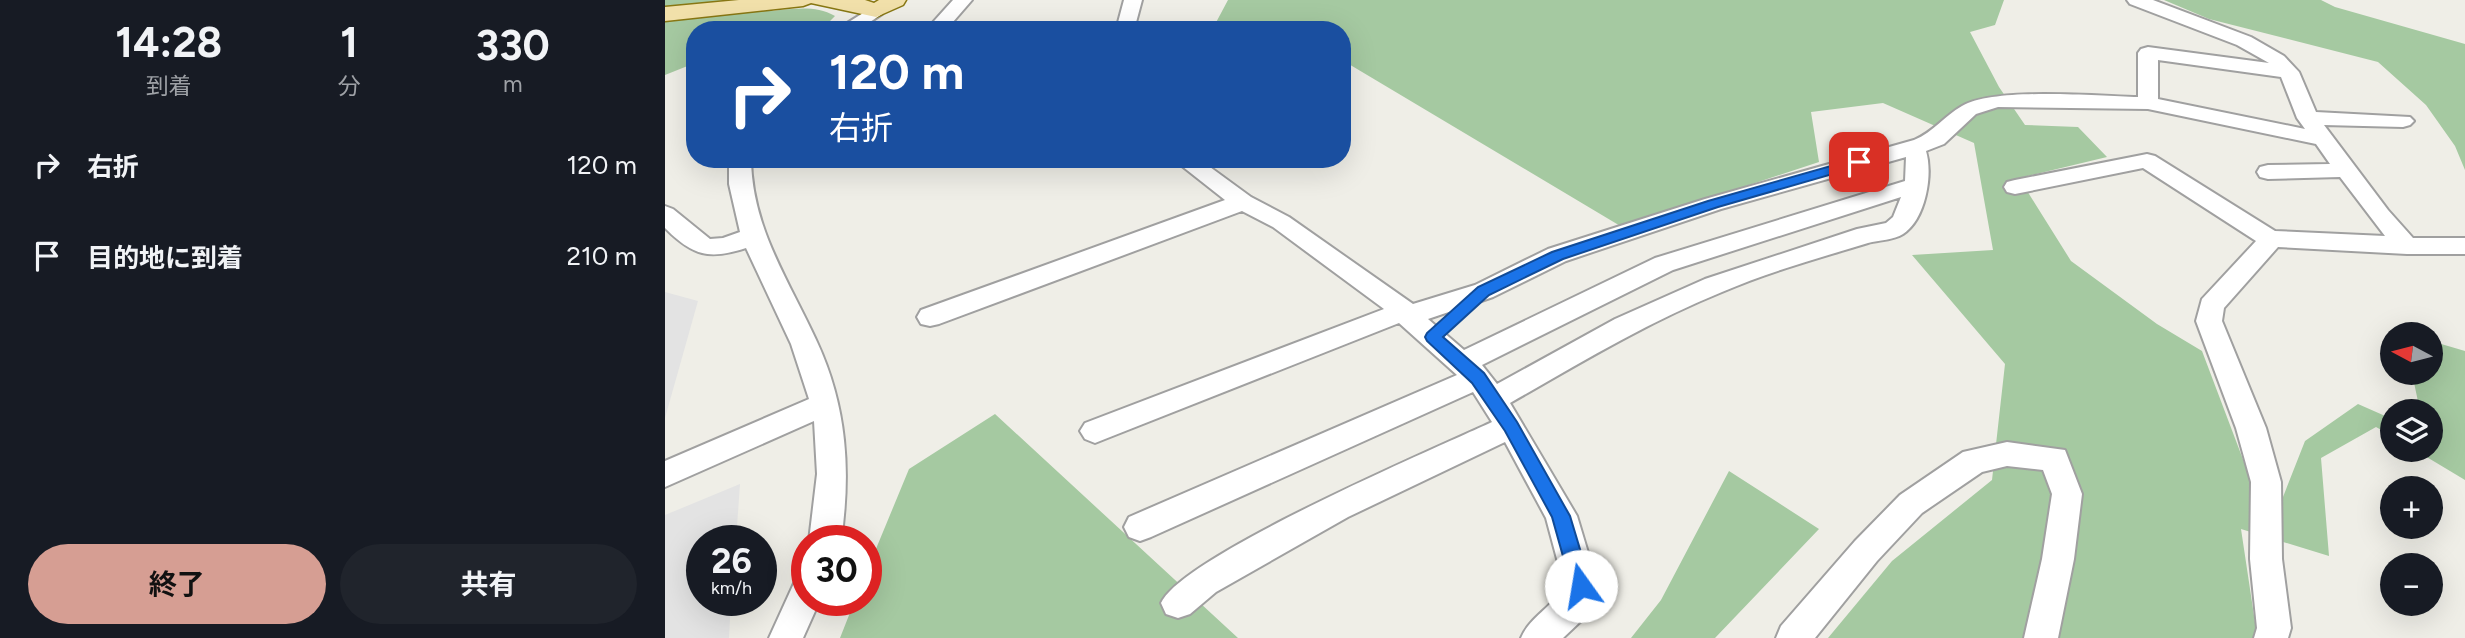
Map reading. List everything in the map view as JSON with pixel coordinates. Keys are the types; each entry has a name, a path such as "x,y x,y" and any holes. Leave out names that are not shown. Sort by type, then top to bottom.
{"main road":[{"path":"665,14 803,0"},
{"path":"820,0 886,5"}],"street":[{"path":"943,21 963,0"},
{"path":"1127,21 1133,0"},
{"path":"2136,0 2269,53 2289,72 2308,118 2407,246"},
{"path":"860,21 886,5"},
{"path":"2148,103 2148,53 2289,72"},
{"path":"1095,431 1407,313 1484,291 1570,251 1713,204 1936,139 1969,110 1996,100 2148,103 2324,139"},
{"path":"2308,118 2403,121"},
{"path":"1140,527 1478,380 1624,326 1714,285 1866,235 1894,229 1902,221 1911,204 1916,185 1917,158 1914,147"},
{"path":"2015,187 2147,161 2270,240"},
{"path":"740,168 739,184 744,207 787,312 813,365 832,432 833,467 827,525"},
{"path":"1196,168 1243,202 1281,222 1407,313 1478,380 1511,426 1561,516 1581,586 1570,609 1538,638"},
{"path":"2268,172 2347,170"},
{"path":"1478,380 1664,264 1916,185"},
{"path":"930,317 1243,202"},
{"path":"665,214 698,245 711,249 726,247 755,235"},
{"path":"2271,638 2274,628 2266,559 2266,482 2251,428 2209,321 2208,312 2230,282 2270,240 2285,238 2407,246 2465,246"},
{"path":"1433,337 1484,291"},
{"path":"665,474 825,404"},
{"path":"1178,603 1204,581 1337,508 1511,426"},
{"path":"1793,638 1866,551 1910,504 1974,461 2007,454 2054,459 2067,494 2058,559 2041,638"},
{"path":"786,638 796,616"}],"green space":[{"path":"665,0 778,0 772,11 812,9 835,16 830,21 686,21 686,67 665,75"},
{"path":"1228,0 2004,0 1995,25 1970,32 1999,87 2025,125 2078,127 2107,157 2019,178 2071,261 2157,324 2202,351 2247,470 2283,497 2305,441 2358,404 2380,414 2380,429 2376,427 2321,458 2329,556 2241,529 2256,629 2278,638 1828,638 1892,561 1992,480 2005,364 1912,255 1993,250 1974,143 1883,103 1811,112 1819,162 1622,227 1351,65 1351,21 1217,21"},
{"path":"2164,0 2321,0 2335,7 2465,44 2465,170 2455,146 2426,105 2378,62 2209,19"},
{"path":"2443,345 2465,351 2465,480 2435,462 2443,462 2443,399 2417,399 2415,385 2443,385"},
{"path":"995,414 1238,638 840,638 849,616 882,616 882,534 909,469"},
{"path":"1729,471 1819,529 1715,638 1631,638 1661,600"}],"shaded area":[{"path":"665,292 698,301 665,418"},
{"path":"740,484 737,525 686,525 686,616 730,616 729,638 665,638 665,515"}],"route":[{"path":"1581,586 1561,516 1511,426 1478,378 1433,337 1484,291 1557,256 1713,204 1859,162"}]}
